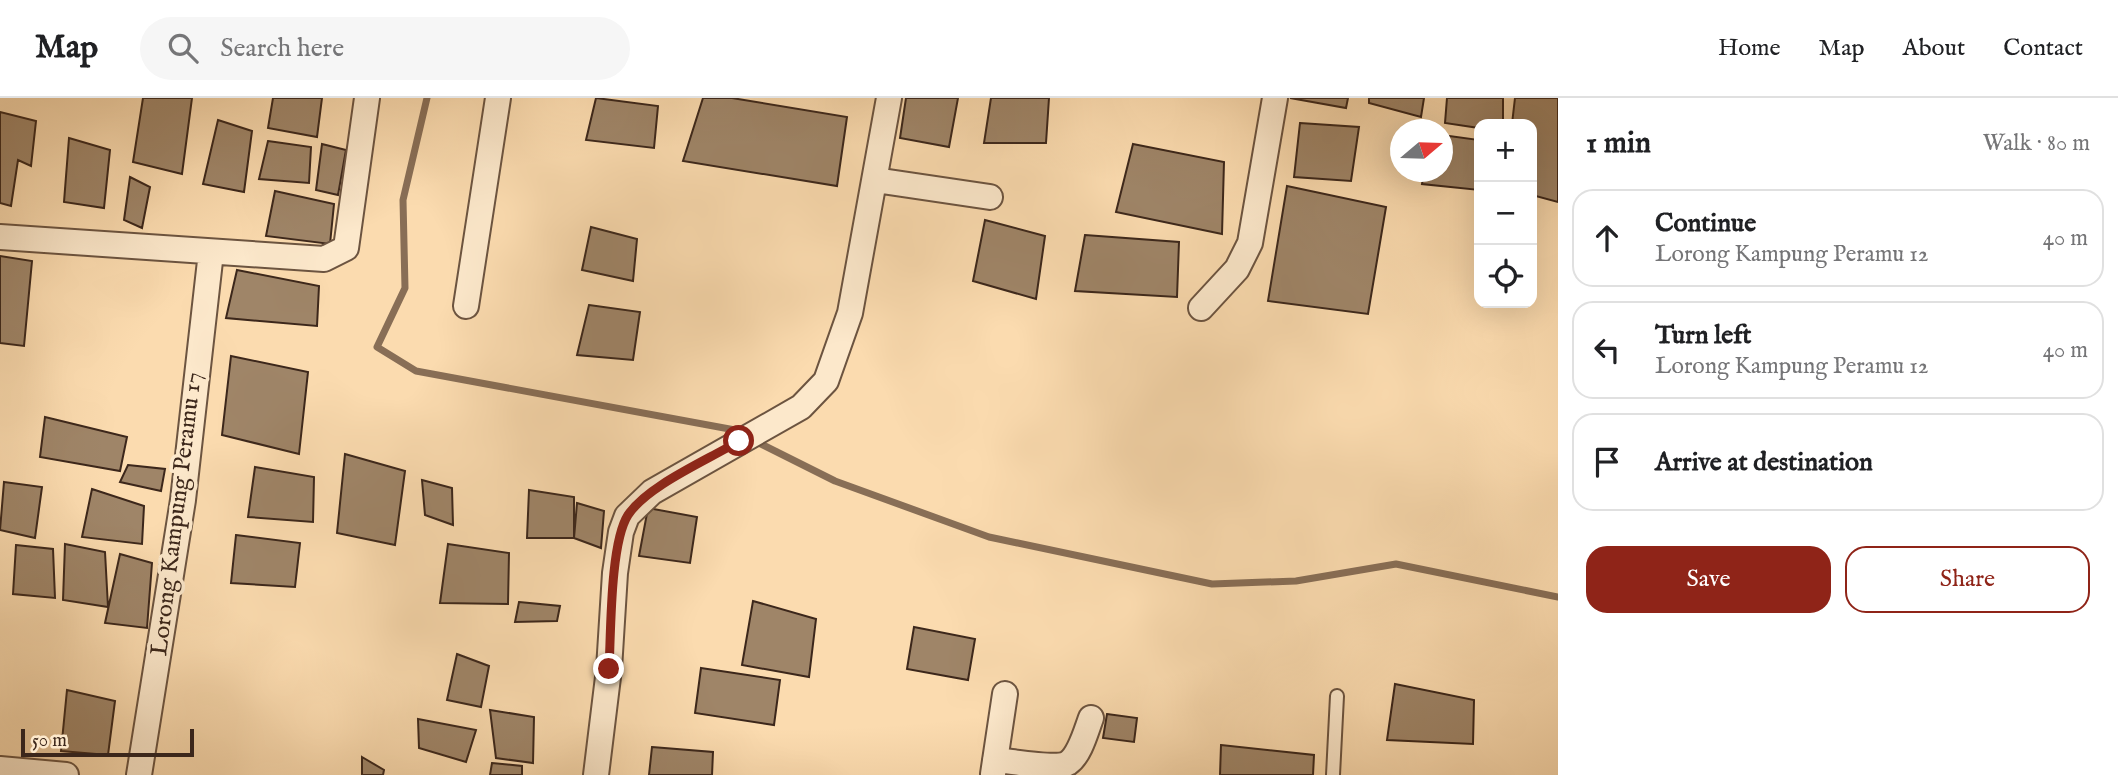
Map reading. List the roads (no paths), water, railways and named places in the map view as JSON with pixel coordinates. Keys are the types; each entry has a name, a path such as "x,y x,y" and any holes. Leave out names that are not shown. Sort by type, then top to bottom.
{"street":[{"path":"0,237 324,259 346,248 367,98"},
{"path":"466,306 498,98"},
{"path":"596,775 609,669 615,573 621,532 627,516 652,492 801,407 826,381 850,313 889,98"},
{"path":"1201,308 1237,269 1250,243 1275,98"},
{"path":"876,180 990,197"},
{"name":"Lorong Kampung Peramu 17","path":"139,775 184,500 193,391 211,252"},
{"path":"1005,694 994,768 1068,764 1076,753 1091,718"},
{"path":"0,769 66,775"}],"lane":[{"path":"1333,775 1337,696"}],"waterway":[{"path":"427,98 403,200 405,288 377,347 416,371 735,430"},
{"path":"757,442 835,481 989,537 1212,584 1296,581 1396,564 1558,597"}]}
